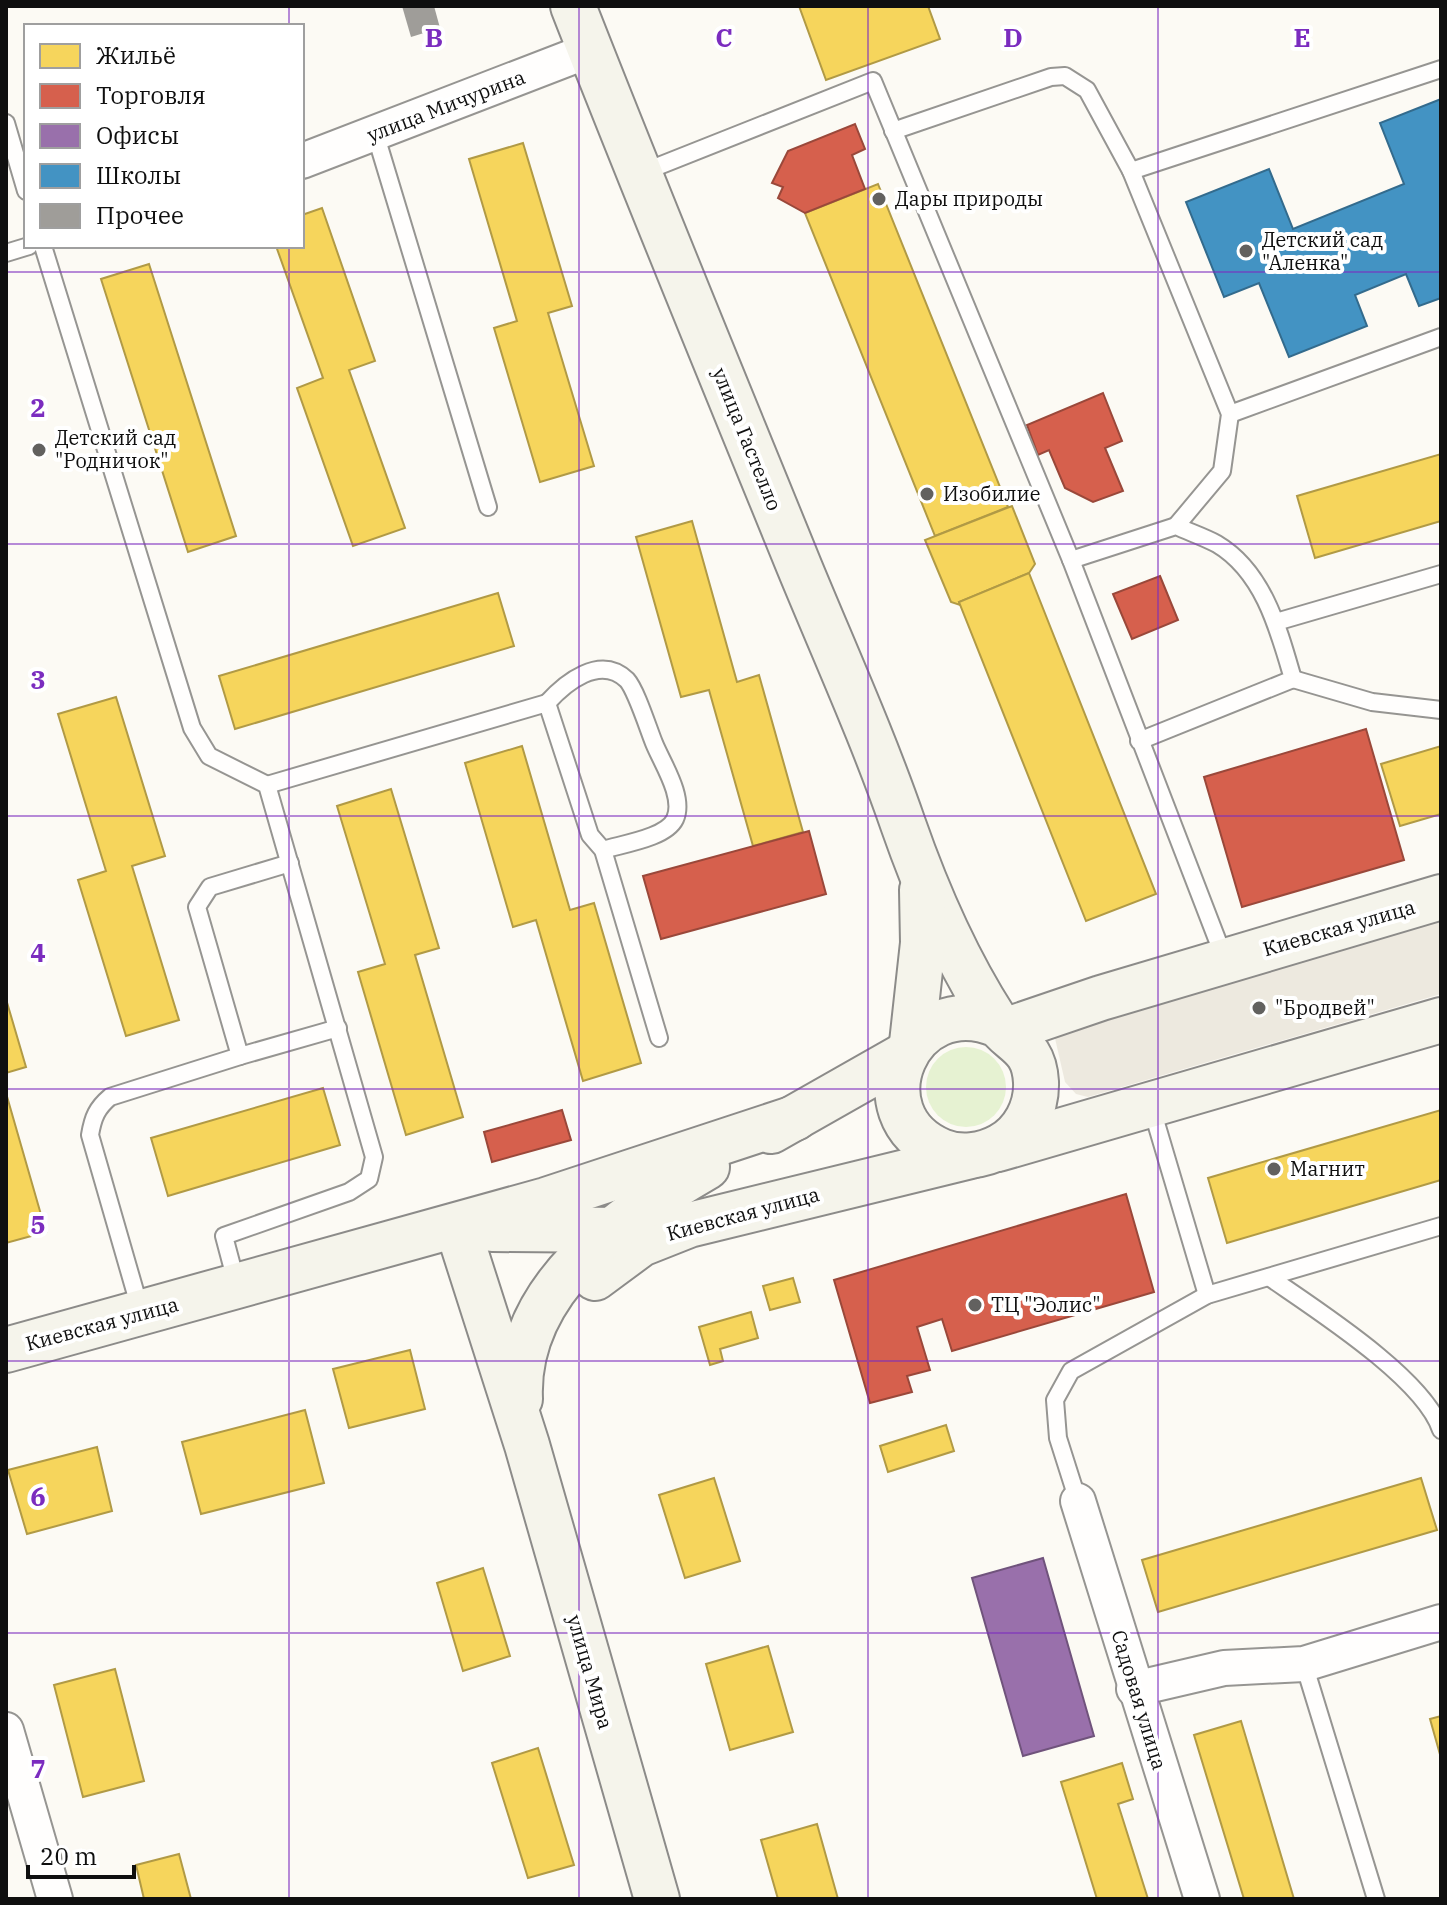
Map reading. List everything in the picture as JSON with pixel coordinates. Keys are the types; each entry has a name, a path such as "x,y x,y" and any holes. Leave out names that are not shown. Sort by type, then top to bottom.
{"main road":[{"name":"улица Гастелло","path":"573,6 920,872"},
{"path":"920,872 1002,1027 1023,1046 1033,1066 1035,1098 1022,1129 984,1153 950,1154 929,1145 906,1120 897,1087 909,1049 923,943 920,872"},
{"name":"Киевская улица","path":"1002,1027 1441,897"},
{"path":"909,1049 928,1029 947,1020 978,1018 1002,1027"},
{"name":"Киевская улица","path":"527,1445 528,1411 540,1360 570,1306 613,1262 641,1244 689,1225 984,1153 1441,1020"},
{"name":"Киевская улица","path":"527,1445 519,1383 530,1332 558,1285 609,1231 654,1197 795,1118 909,1049"},
{"name":"Киевская улица","path":"6,1350 457,1226 795,1118"},
{"path":"527,1445 457,1226 609,1231 689,1225"},
{"name":"улица Мира","path":"527,1445 657,1899"}],"street":[{"name":"улица Мичурина","path":"304,160 590,50"},
{"name":"Садовая улица","path":"1078,1501 1134,1689 1202,1899"},
{"path":"1134,1689 1224,1668 1304,1664 1441,1622"},
{"path":"6,1730 55,1899"}],"lane":[{"path":"1131,171 1441,69"},
{"path":"893,131 1051,77 1065,76 1087,90 1131,171 1230,414 1222,471 1176,526 1071,560"},
{"path":"640,174 873,81 1071,560 1226,961"},
{"path":"6,123 24,184"},
{"path":"375,133 488,507"},
{"path":"44,248 192,728 209,756 267,785 547,703 567,681 588,672 609,671 627,681 676,797 676,818 667,830 603,850"},
{"path":"1230,414 1441,337"},
{"path":"1176,526 1219,545 1261,590 1276,622 1293,679"},
{"path":"1276,622 1441,574"},
{"path":"1139,741 1293,679 1372,702 1441,710"},
{"path":"547,703 590,835 603,850 659,1038"},
{"path":"238,1287 224,1236 349,1192 369,1179 374,1157 267,785"},
{"path":"240,1056 197,907 210,887 290,863"},
{"path":"142,1313 90,1135 98,1107 110,1097 338,1028"},
{"path":"1151,1104 1207,1295"},
{"path":"1078,1501 1058,1438 1055,1400 1071,1371 1207,1295 1441,1226"},
{"path":"1269,1277 1325,1315 1407,1382 1436,1416 1441,1430"},
{"path":"1304,1664 1376,1899"}],"green space":[{"path":"966,1047 981,1050 994,1059 1003,1072 1006,1087 1003,1102 994,1115 981,1124 966,1127 951,1124 938,1115 929,1102 926,1087 929,1072 938,1059 951,1050"}],"shaded area":[{"name":"\"Бродвей\"","path":"1441,916 1441,994 1088,1097 1076,1094 1065,1082 1054,1034"}],"building: Жильё":[{"path":"799,6 928,6 940,39 826,80"},
{"path":"523,143 572,306 548,313 594,466 540,482 494,328 517,321 469,159"},
{"path":"878,184 1008,507 935,536 805,213"},
{"path":"322,208 375,361 349,370 405,528 353,546 297,388 323,378 277,248 304,248 304,214"},
{"path":"149,264 236,536 188,552 101,279"},
{"path":"1441,454 1441,521 1315,558 1297,496"},
{"path":"1012,506 1035,564 1029,573 959,602 960,605 951,602 925,540"},
{"path":"692,521 737,682 759,675 803,832 753,846 709,690 681,697 636,537"},
{"path":"1029,573 1156,894 1086,921 959,602"},
{"path":"498,593 514,646 235,729 219,676"},
{"path":"116,697 165,856 132,866 179,1020 126,1036 78,880 106,871 58,714"},
{"path":"522,746 570,910 594,903 641,1063 583,1081 536,920 513,927 465,763"},
{"path":"1441,746 1441,814 1400,826 1381,764"},
{"path":"391,789 439,948 415,955 463,1117 406,1135 358,972 385,964 337,806"},
{"path":"6,999 26,1067 6,1073"},
{"path":"323,1088 340,1145 168,1196 151,1138"},
{"path":"6,1093 46,1232 6,1243"},
{"path":"1441,1110 1441,1180 1227,1243 1208,1178"},
{"path":"793,1278 800,1302 770,1310 763,1286"},
{"path":"751,1312 758,1338 720,1349 723,1361 710,1365 699,1327"},
{"path":"410,1350 425,1409 349,1428 333,1369"},
{"path":"305,1410 324,1483 201,1514 182,1442"},
{"path":"946,1425 954,1451 888,1472 880,1446"},
{"path":"97,1447 112,1511 27,1534 8,1470"},
{"path":"714,1478 740,1561 685,1578 659,1495"},
{"path":"1421,1478 1437,1530 1158,1612 1142,1560"},
{"path":"483,1568 510,1656 463,1671 437,1583"},
{"path":"768,1646 793,1732 730,1750 706,1664"},
{"path":"115,1669 144,1781 83,1797 54,1685"},
{"path":"1441,1716 1441,1758 1430,1719"},
{"path":"1241,1721 1294,1899 1244,1899 1194,1735"},
{"path":"538,1748 574,1865 528,1878 492,1763"},
{"path":"1122,1763 1133,1799 1118,1804 1148,1899 1097,1899 1061,1782"},
{"path":"817,1824 838,1899 778,1899 761,1840"},
{"path":"179,1854 191,1899 144,1899 136,1865"}],"building: Торговля":[{"path":"855,124 865,149 852,155 865,189 805,213 778,198 783,187 772,183 788,151"},
{"path":"1103,393 1122,441 1105,448 1123,491 1093,502 1065,488 1049,450 1038,455 1027,425"},
{"path":"1160,576 1178,620 1132,639 1113,594"},
{"path":"1366,729 1404,860 1242,907 1204,777"},
{"path":"809,831 826,894 661,939 643,876"},
{"path":"562,1110 571,1140 492,1162 484,1132"},
{"name":"ТЦ \"Эолис\"","path":"1126,1194 1154,1292 952,1351 942,1319 917,1327 930,1370 907,1376 912,1392 870,1403 834,1280"}],"building: Офисы":[{"path":"1043,1558 1094,1736 1023,1756 972,1578"}],"building: Школы":[{"path":"1441,99 1441,298 1419,306 1406,274 1355,295 1367,326 1289,357 1259,283 1224,297 1186,202 1269,169 1293,229 1404,184 1380,123"}],"building: Прочее":[{"path":"402,6 434,6 440,28 411,37"}],"place":[{"name":"Дары природы","path":"879,199"},
{"name":"Детский сад \"Аленка\"","path":"1246,251"},
{"name":"Детский сад \"Родничок\"","path":"39,450"},
{"name":"Изобилие","path":"927,494"},
{"name":"\"Бродвей\"","path":"1259,1008"},
{"name":"Магнит","path":"1274,1169"},
{"name":"ТЦ \"Эолис\"","path":"975,1305"}]}
